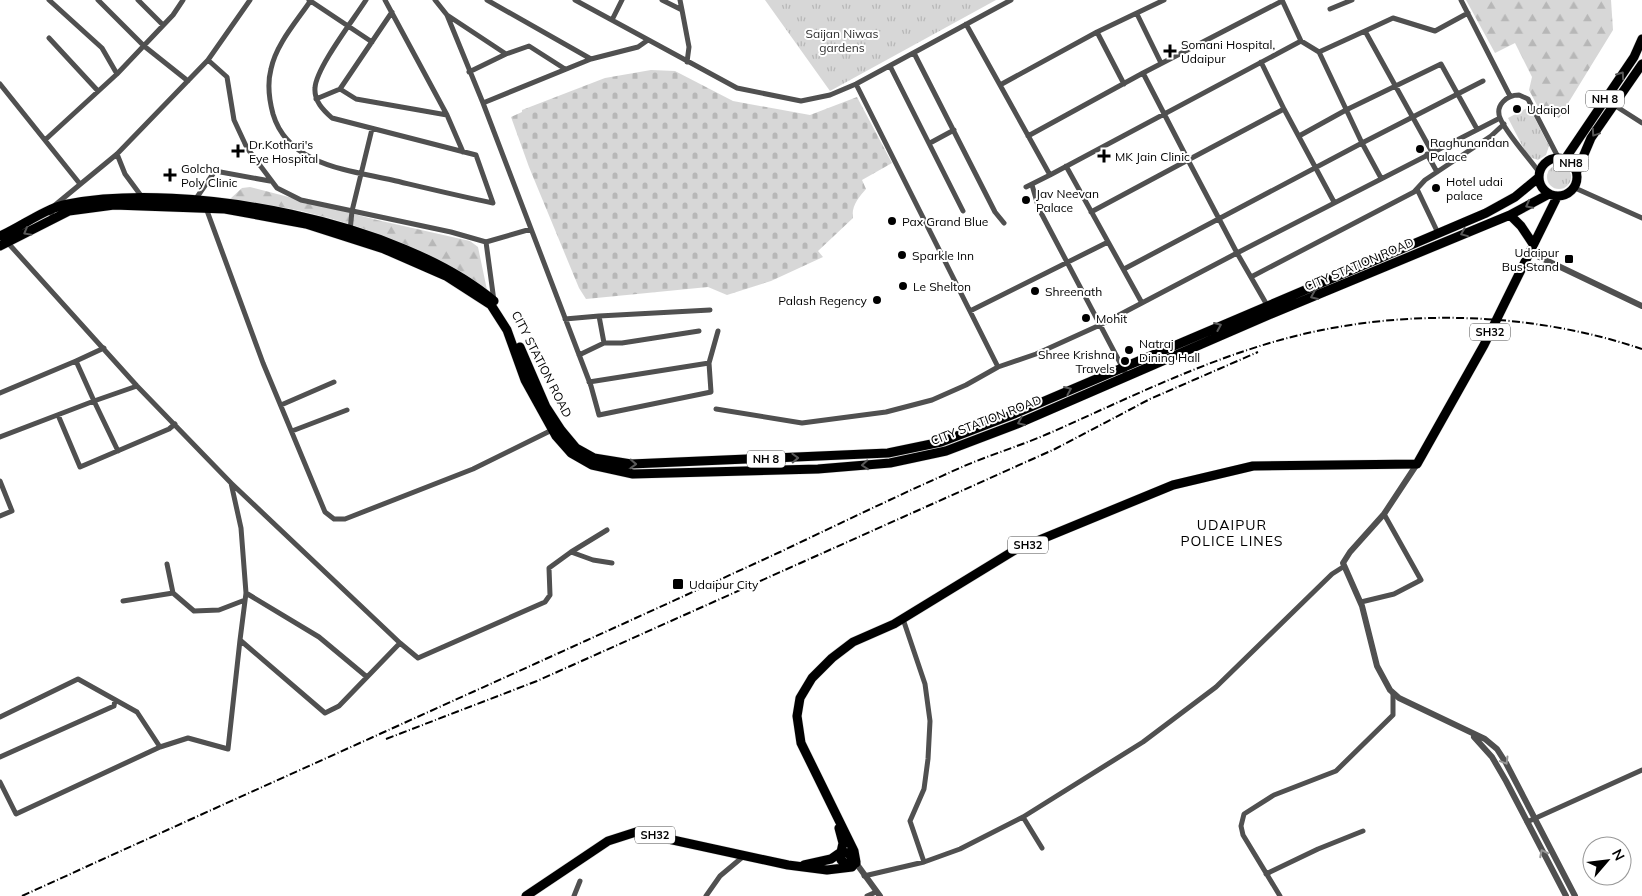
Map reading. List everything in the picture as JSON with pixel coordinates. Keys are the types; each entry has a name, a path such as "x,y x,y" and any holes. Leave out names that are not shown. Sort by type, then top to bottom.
{"main road":[{"name":"NH 8","path":"1562,158 1634,57 1642,39"},
{"name":"NH 8","path":"1577,171 1591,138 1642,64"},
{"name":"NH8","path":"1562,158 1577,171 1575,188 1567,195 1553,196 1542,188 1539,175 1547,161 1562,158"},
{"name":"CITY STATION ROAD","path":"51,214 114,205 225,209 306,224 386,243 450,270 476,286 494,301 510,326 539,392 561,430 576,448 594,458 631,464 818,458 912,449 941,442 1123,367 1498,207 1539,175"},
{"name":"CITY STATION ROAD","path":"51,214 68,204 113,198 142,197 226,202 307,217 446,276 491,305 496,312 507,330 526,380 552,430 571,453 592,465 633,474 818,469 890,463 946,451 1017,424 1270,314 1553,196"},
{"name":"SH32","path":"526,896 608,841 636,832 799,866 834,870 849,868 856,863 854,850 799,736 797,716 800,698 812,678 842,649 903,619 1015,550 1173,485 1253,466 1417,464 1484,346 1531,248 1553,196"},
{"path":"0,236 51,214"},
{"path":"4,245 51,214"},
{"path":"1510,215 1521,226 1531,248"},
{"path":"836,813 842,839 841,860 845,864 851,865 856,863"},
{"path":"799,866 831,859 841,852"}],"street":[{"path":"48,0 102,48 117,74"},
{"path":"98,0 144,46 188,81"},
{"path":"138,0 163,25"},
{"path":"45,140 117,74 163,25 183,0"},
{"path":"51,214 80,184 117,154 208,60 250,0"},
{"path":"366,0 348,28 318,74 314,89 316,99 324,111 332,118 476,155 493,203 361,173 310,158 290,144 275,121 268,93 271,68 282,43 310,0 348,28 372,42"},
{"path":"385,0 447,114 463,152"},
{"path":"435,0 447,15 483,103 579,355 599,415 711,392 709,363 718,331"},
{"path":"487,0 591,59"},
{"path":"575,0 737,88 788,99 815,99 856,84 1011,0"},
{"path":"612,20 622,0"},
{"path":"662,0 682,10"},
{"path":"680,0 689,47 687,62"},
{"path":"1000,84 1097,32 1164,0"},
{"path":"1028,136 1161,63 1180,55 1282,0 1301,40 1319,52 1380,178"},
{"path":"1330,9 1352,0"},
{"path":"1461,0 1510,96"},
{"path":"316,99 340,89 392,12"},
{"path":"1136,14 1161,63"},
{"path":"1319,52 1393,18 1434,30 1468,14"},
{"path":"447,15 506,54"},
{"path":"966,24 1050,175"},
{"path":"1364,31 1413,118 1437,172"},
{"path":"1097,32 1124,84"},
{"path":"49,38 98,91"},
{"path":"483,103 591,59 638,47 648,40"},
{"path":"1127,376 1039,209 1029,186 1301,40"},
{"path":"469,72 506,54 529,46 566,69"},
{"path":"914,53 995,212 1004,223"},
{"path":"208,60 227,78 234,120 247,148 276,188 301,200 451,232 486,242 531,230"},
{"path":"1261,62 1334,202"},
{"path":"1299,136 1394,85 1441,64 1476,129"},
{"path":"890,66 963,211"},
{"path":"1143,73 1163,114 1266,305"},
{"path":"1124,269 1483,81"},
{"path":"0,84 80,184"},
{"path":"856,84 998,367"},
{"path":"340,89 356,99 447,114"},
{"path":"1539,175 1500,118 1501,104 1510,96 1519,95 1528,99 1562,158"},
{"path":"1614,105 1642,123"},
{"path":"1091,212 1284,109"},
{"path":"716,409 802,423 886,412 932,400 966,386 998,367 1036,354 1100,325 1380,178 1500,118"},
{"path":"1250,277 1417,189 1437,172 1486,140 1504,124"},
{"path":"350,234 352,210 372,129"},
{"path":"930,143 954,130"},
{"path":"117,154 125,174 142,197"},
{"path":"1066,166 1142,303"},
{"path":"195,200 215,171 270,181"},
{"path":"1575,188 1642,218"},
{"path":"1417,189 1438,233"},
{"path":"206,208 263,363 325,512 334,519 345,519 473,469 552,430"},
{"path":"486,242 496,312"},
{"path":"970,311 1108,242"},
{"path":"4,245 231,483 418,658 545,602 550,595 549,568 607,530"},
{"path":"1531,248 1642,306"},
{"path":"565,319 710,310"},
{"path":"599,316 604,343"},
{"path":"579,355 604,343 622,343 700,331"},
{"path":"0,393 104,348"},
{"path":"76,361 118,451"},
{"path":"589,382 709,363"},
{"path":"281,405 334,382"},
{"path":"0,437 137,386"},
{"path":"292,431 347,410"},
{"path":"58,415 80,468 169,429 175,424"},
{"path":"1280,896 1243,836 1241,826 1244,814 1268,798 1340,768 1393,715 1393,694 1377,666 1361,602 1343,567 1344,560 1384,514 1417,464"},
{"path":"0,481 12,511 0,516"},
{"path":"0,782 16,814 160,747 188,738 228,749 246,593 240,528 231,483"},
{"path":"1361,602 1394,594 1421,580 1384,514"},
{"path":"571,552 593,560 612,563"},
{"path":"167,564 173,593 194,611 219,610 245,600"},
{"path":"864,876 924,862 960,849 1023,817 1143,742 1216,687 1332,574 1343,567"},
{"path":"123,601 173,593"},
{"path":"246,593 319,637 367,677"},
{"path":"903,619 925,684 930,721 924,788 910,821 924,862"},
{"path":"240,640 325,713 339,706 400,643"},
{"path":"0,717 78,679 137,712 160,747"},
{"path":"1393,694 1485,739 1502,756 1575,896"},
{"path":"0,757 114,706 115,700"},
{"path":"1468,731 1492,758 1566,896"},
{"path":"1527,822 1642,770"},
{"path":"1023,817 1042,848"},
{"path":"1266,874 1324,846 1363,831"},
{"path":"706,896 720,876 745,855"},
{"path":"856,863 878,894 867,896"},
{"path":"574,896 580,881"}],"green space":[{"name":"Saijan Niwas gardens","path":"765,0 996,0 830,91"},
{"path":"1466,0 1611,0 1613,30 1559,118 1538,107 1529,90 1532,77 1515,43 1495,53"},
{"path":"651,70 675,71 733,101 810,115 857,97 892,163 862,180 866,189 854,206 853,218 818,251 823,257 771,281 727,295 708,287 586,299 579,288 529,167 511,117 522,112 522,110 605,78"},
{"path":"1529,107 1549,146 1546,155 1538,160 1529,157 1526,153 1508,118"},
{"path":"1559,165 1564,166 1570,172 1570,182 1564,188 1559,189 1554,188 1548,182 1547,177 1548,172 1554,166"},
{"path":"250,187 377,220 470,241 478,247 487,290 426,255 362,228 296,210 230,199 242,188"}],"railway":[{"path":"22,896 780,552 962,467 1041,437 1184,373 1252,348 1287,338 1361,323 1442,318 1483,319 1564,329 1642,349"},
{"path":"386,739 537,681 1055,449 1150,399 1258,352"}],"place":[{"name":"Somani Hospital, Udaipur","path":"1170,51"},
{"name":"Udaipol","path":"1517,109"},
{"name":"Raghunandan Palace","path":"1420,149"},
{"name":"Dr.Kothari's Eye Hospital","path":"238,151"},
{"name":"MK Jain Clinic","path":"1104,156"},
{"name":"Golcha Poly Clinic","path":"170,175"},
{"name":"Hotel udai palace","path":"1436,188"},
{"name":"Jav Neevan Palace","path":"1026,200"},
{"name":"Pax Grand Blue","path":"892,221"},
{"name":"Sparkle Inn","path":"902,255"},
{"name":"Udaipur Bus Stand","path":"1569,259"},
{"name":"Le Shelton","path":"903,286"},
{"name":"Shreenath","path":"1035,291"},
{"name":"Palash Regency","path":"877,300"},
{"name":"Mohit","path":"1086,318"},
{"name":"Natraj Dining Hall","path":"1129,350"},
{"name":"Shree Krishna Travels","path":"1125,361"},
{"name":"Udaipur City","path":"678,584"}],"district":[{"name":"UDAIPUR POLICE LINES","path":"1232,534"}]}
